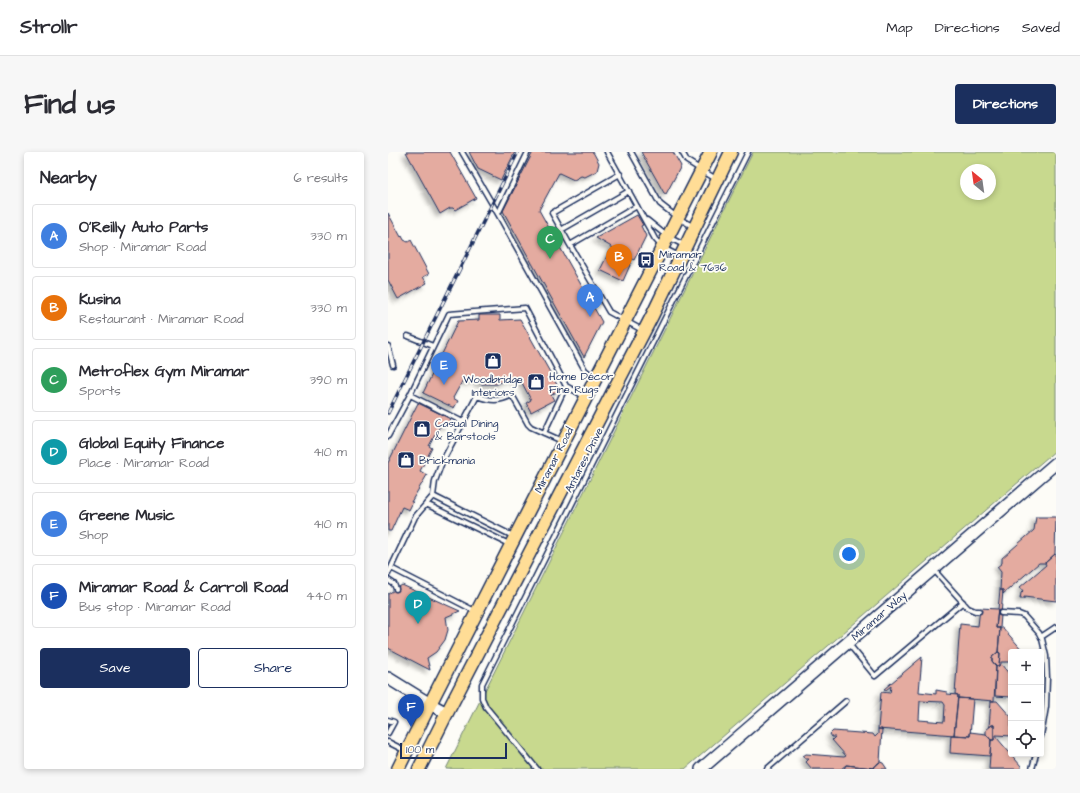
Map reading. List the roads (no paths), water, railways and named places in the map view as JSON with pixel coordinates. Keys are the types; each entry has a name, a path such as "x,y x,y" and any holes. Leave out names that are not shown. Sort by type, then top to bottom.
{"main road":[{"name":"Miramar Road","path":"398,769 711,152"},
{"name":"Miramar Road","path":"419,769 644,331 731,152"}],"street":[{"name":"Miramar Way","path":"701,769 1056,463"},
{"path":"388,678 447,713"}],"lane":[{"path":"462,152 585,370 596,379"},
{"path":"498,214 528,152"},
{"path":"608,152 655,239 683,251"},
{"path":"631,152 660,204 678,218 695,227"},
{"path":"682,152 687,161 718,180"},
{"name":"Antares Drive","path":"536,769 486,707 482,698 482,684 748,152"},
{"path":"620,174 552,213 609,312 644,331"},
{"path":"561,230 629,191"},
{"path":"570,245 637,206"},
{"path":"645,219 665,242 683,251"},
{"path":"388,436 410,395 449,314 525,308 566,386 586,398"},
{"path":"408,336 433,346"},
{"path":"388,346 393,365"},
{"path":"544,433 566,386"},
{"path":"410,395 463,422"},
{"path":"388,574 415,517 433,496 435,481 442,462 477,396 486,400 495,401 503,400 512,395 531,427 564,442"},
{"path":"433,496 513,541"},
{"path":"426,504 513,541"},
{"path":"391,568 477,612"},
{"path":"934,569 968,608 979,611"},
{"path":"388,580 394,584 396,589"},
{"path":"848,643 875,676 963,602"},
{"path":"1001,613 1019,614 1024,616 1042,637 1047,678 1046,707 1044,721"},
{"path":"1042,637 1056,627"},
{"path":"767,769 846,701"},
{"path":"388,720 394,722 388,733"},
{"path":"388,742 407,751"},
{"path":"1032,769 1035,757"}],"railway":[{"path":"388,413 518,152"}],"place":[{"name":"Metroflex Gym Miramar","path":"550,259"},
{"name":"Miramar Road & 7636","path":"646,260"},
{"name":"Kusina","path":"619,277"},
{"name":"O'Reilly Auto Parts","path":"590,317"},
{"name":"Woodbridge Interiors","path":"493,361"},
{"name":"Home Décor Fine Rugs","path":"536,382"},
{"name":"Greene Music","path":"444,385"},
{"name":"Casual Dining & Barstools","path":"422,429"},
{"name":"Brickmania","path":"406,460"},
{"name":"Global Equity Finance","path":"418,624"},
{"name":"Miramar Road & Carroll Road","path":"411,727"}]}
